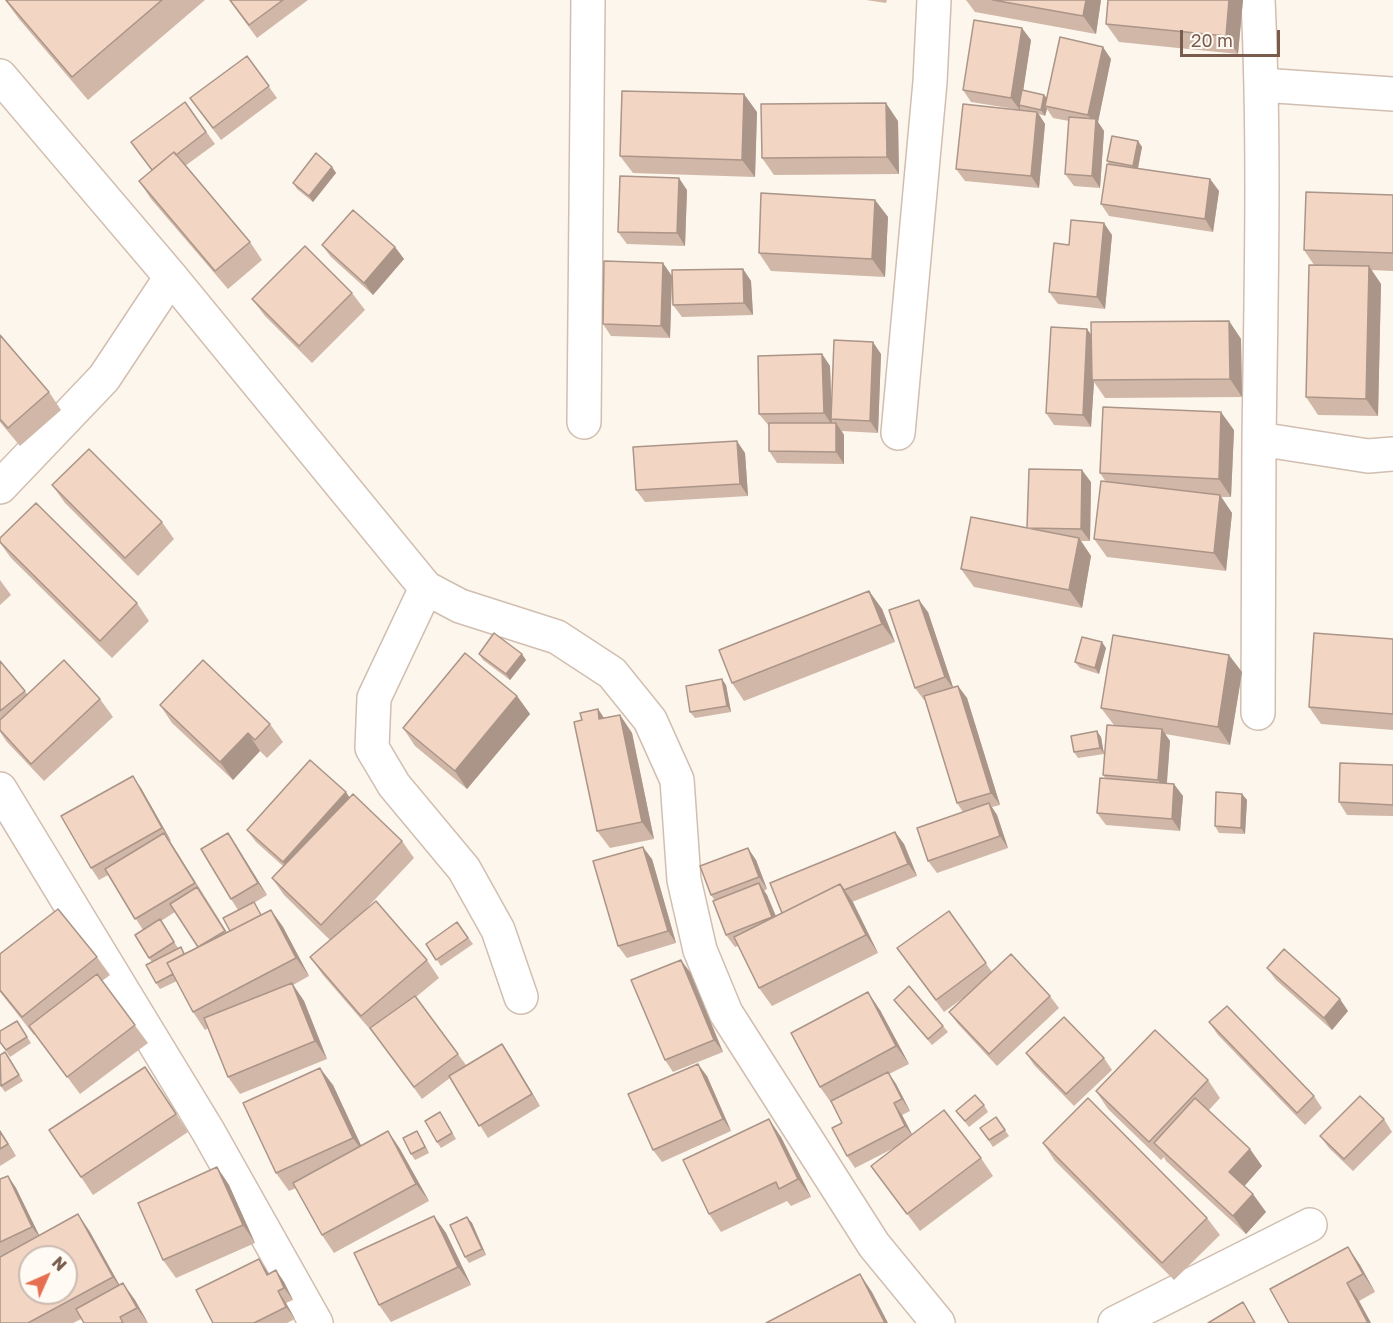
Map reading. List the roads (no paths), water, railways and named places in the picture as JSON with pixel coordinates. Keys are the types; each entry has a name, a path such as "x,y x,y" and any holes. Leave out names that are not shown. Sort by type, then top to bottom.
{"street":[{"path":"584,422 588,0"},
{"path":"898,433 930,82 934,0"},
{"path":"1258,0 1262,85 1263,294 1259,439 1258,713"},
{"path":"0,76 171,277 426,588 460,606 557,637 612,673 650,720 677,780 684,880 700,950 726,1013 874,1245 938,1323"},
{"path":"1262,85 1393,94"},
{"path":"0,487 104,378 171,277"},
{"path":"1259,439 1368,456 1393,454"},
{"path":"426,588 374,698 372,748 394,785 464,869 498,930 521,997"},
{"path":"0,789 208,1131 316,1323"},
{"path":"1115,1323 1310,1225"}]}
